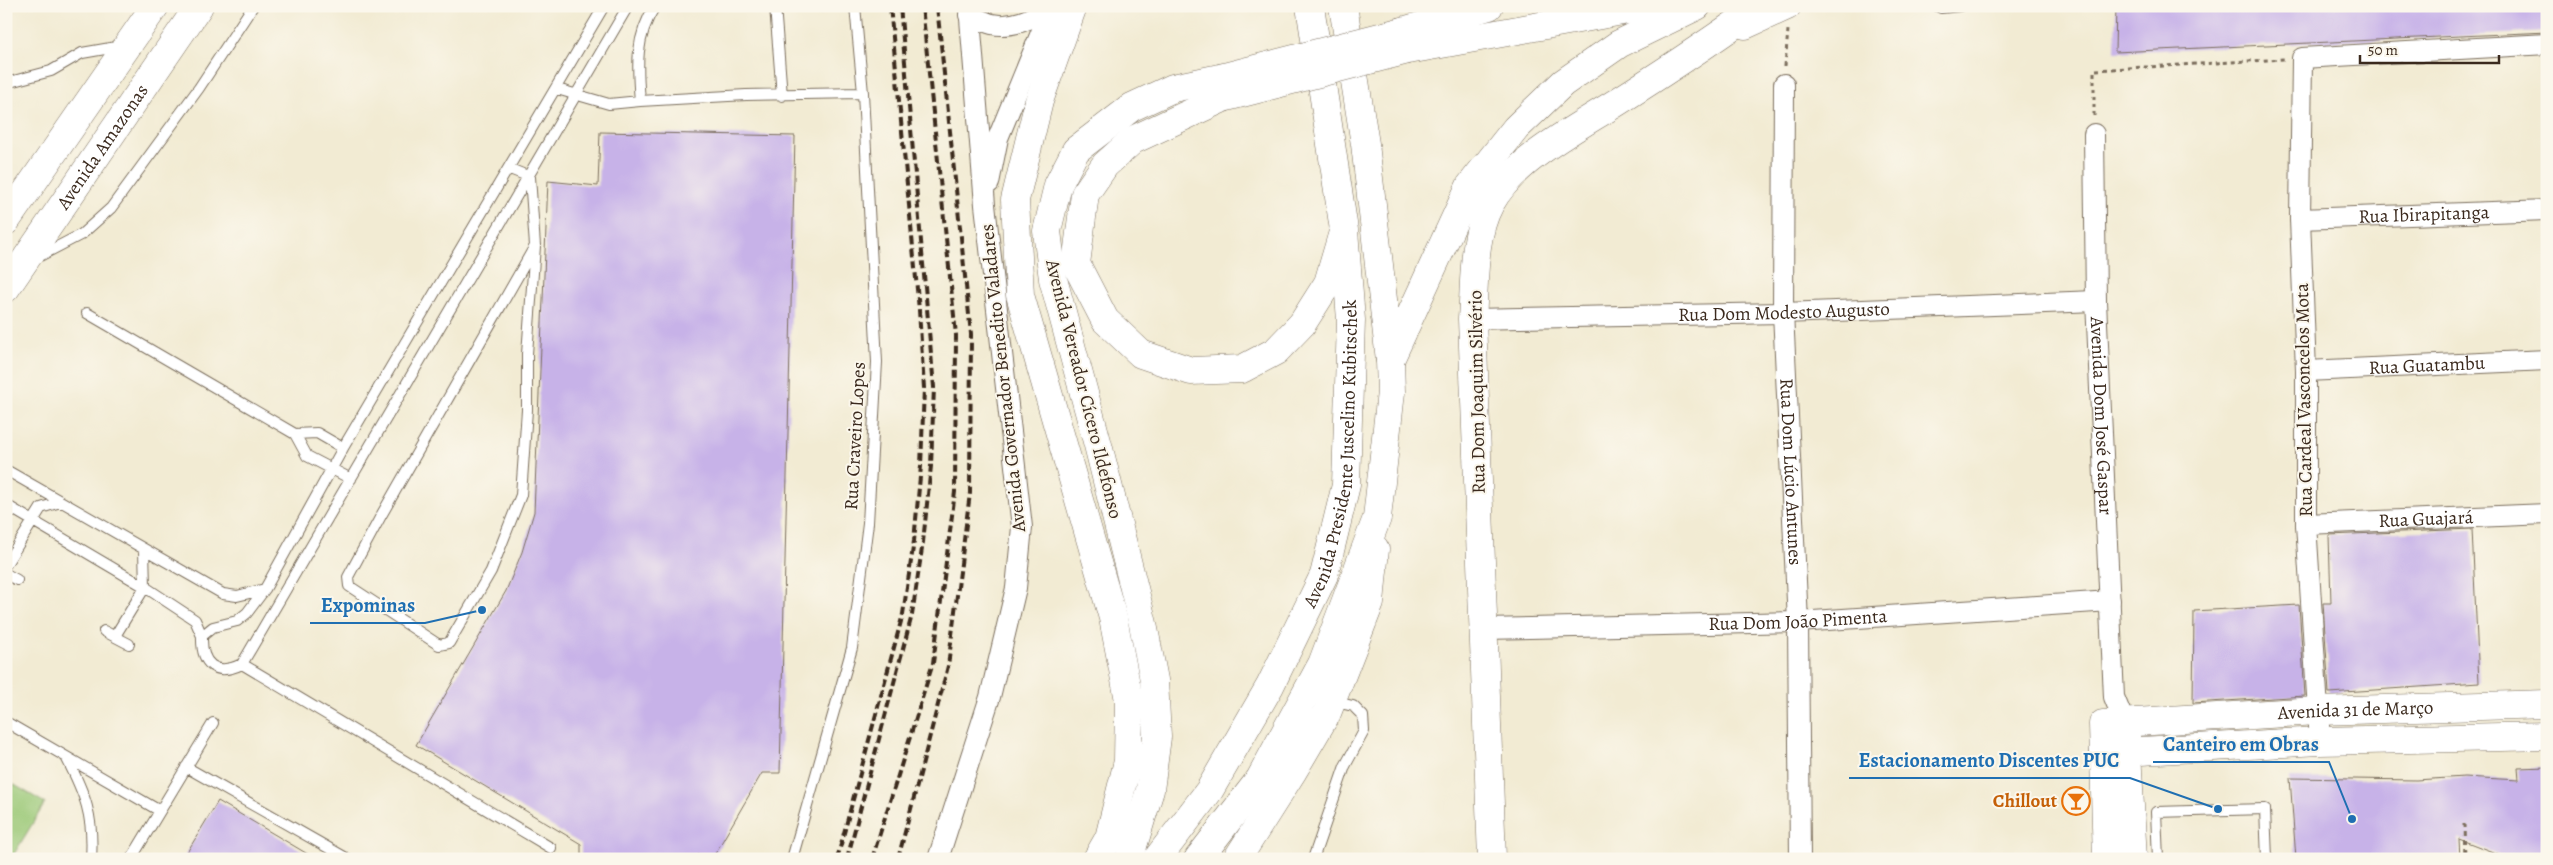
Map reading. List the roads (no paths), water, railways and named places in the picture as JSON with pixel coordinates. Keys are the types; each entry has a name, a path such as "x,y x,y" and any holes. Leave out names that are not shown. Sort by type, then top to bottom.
{"main road":[{"name":"Avenida Amazonas","path":"6,221 154,6"},
{"name":"Avenida Amazonas","path":"6,288 199,6"},
{"path":"1072,6 1039,101 1015,200 1020,295 1113,618 1128,700 1128,761 1109,838 1097,859"},
{"name":"Avenida Presidente Juscelino Kubitschek","path":"1156,859 1209,790 1270,686 1324,576 1346,485 1352,320 1344,230 1310,6"},
{"name":"Avenida Presidente Juscelino Kubitschek","path":"1198,859 1260,779 1322,664 1377,518 1391,392 1390,360 1365,144 1343,6"},
{"name":"Avenida Vereador Cícero Ildefonso","path":"1406,40 1489,6"},
{"name":"Avenida Vereador Cícero Ildefonso","path":"1129,859 1150,790 1156,738 1154,680 1143,624 1098,445 1053,278 1047,231 1058,185 1076,150 1132,107 1173,88 1222,88 1406,40 1650,6"},
{"path":"1390,360 1470,186 1516,128 1563,83 1619,44 1697,6"},
{"name":"Rua Dom Joaquim Silvério","path":"1492,859 1472,319 1479,239 1490,204 1513,173 1544,150 1712,41 1760,6"},
{"name":"Rua Dom Joaquim Silvério","path":"1712,41 1787,16"},
{"name":"Avenida Vereador Cícero Ildefonso","path":"1222,88 1133,140 1104,165 1085,194 1076,264 1105,320 1141,354 1191,371 1242,369 1276,351 1302,324 1328,283 1344,230"},
{"path":"1231,859 1243,849 1327,713 1370,603 1377,518"},
{"name":"Avenida 31 de Março","path":"2114,724 2317,711 2547,704"},
{"name":"Avenida Dom José Gaspar","path":"2114,724 2116,753 2134,859"},
{"name":"Avenida 31 de Março","path":"2116,753 2320,741 2547,736"},
{"name":"Avenida Dom José Gaspar","path":"2107,859 2116,753"}],"street":[{"path":"969,11 993,25 1019,23 1042,11 1046,6"},
{"path":"985,205 998,138 1052,6"},
{"name":"Avenida Governador Benedito Valadares","path":"938,859 990,697 1016,588 1022,527 985,205 969,11"},
{"name":"Rua Cardeal Vasconcelos Mota","path":"2320,741 2306,524 2306,371 2300,219 2302,58 2547,44"},
{"name":"Rua Dom Lúcio Antunes","path":"1784,84 1783,313 1798,622 1800,859"},
{"name":"Avenida Dom José Gaspar","path":"2094,134 2096,301 2114,724"},
{"name":"Rua Ibirapitanga","path":"2300,219 2547,210"},
{"name":"Rua Dom Modesto Augusto","path":"1472,319 1783,313 2096,301"},
{"name":"Rua Guatambu","path":"2306,371 2547,360"},
{"name":"Rua Guajará","path":"2306,524 2547,514"},
{"name":"Rua Dom João Pimenta","path":"1484,629 1798,622 2110,601"}],"lane":[{"path":"22,264 82,234 111,208 199,88 253,6"},
{"path":"202,636 213,627 237,621 247,613 265,590 343,448 510,169 604,6"},
{"path":"6,505 144,586 195,620 202,636 204,657 210,665 225,670 242,664 530,177 628,6"},
{"path":"640,101 637,65 644,23 655,6"},
{"path":"775,6 782,96"},
{"name":"Rua Craveiro Lopes","path":"792,859 852,648 868,523 877,362 863,93 855,6"},
{"path":"1937,6 1942,8 1960,6"},
{"path":"6,83 51,71 82,53 127,46"},
{"path":"557,89 609,104 746,95 782,96 863,93"},
{"path":"510,169 530,177"},
{"path":"530,177 535,246 527,354 527,410 522,495 490,571 449,643 439,645 349,586 348,577 535,246"},
{"path":"87,313 296,434 317,433 343,448"},
{"path":"296,434 307,456 351,479"},
{"path":"6,470 223,594 237,596 265,590"},
{"path":"6,564 41,508 60,502"},
{"path":"115,636 144,586 144,549"},
{"path":"6,574 17,580"},
{"path":"104,631 129,644"},
{"path":"242,664 551,848"},
{"path":"1313,859 1345,766 1364,731 1363,716 1353,706 1340,703 1327,713"},
{"path":"6,722 160,811"},
{"path":"132,859 213,723"},
{"path":"65,756 85,794 90,822 91,859"},
{"path":"186,767 348,859"},
{"path":"2158,859 2156,812 2265,809 2267,859"}],"railway":[{"path":"837,859 903,614 914,541 921,466 924,388 919,310 890,6"},
{"path":"847,859 912,615 923,542 931,466 934,387 900,6"},
{"path":"872,859 933,663 955,492 956,335 922,6"},
{"path":"898,859 948,666 970,493 971,334 937,6"}],"place":[{"name":"Expominas","path":"482,610"},
{"name":"Chillout","path":"2076,801"},
{"name":"Estacionamento Discentes PUC","path":"2218,809"},
{"name":"Canteiro em Obras","path":"2352,819"}]}
